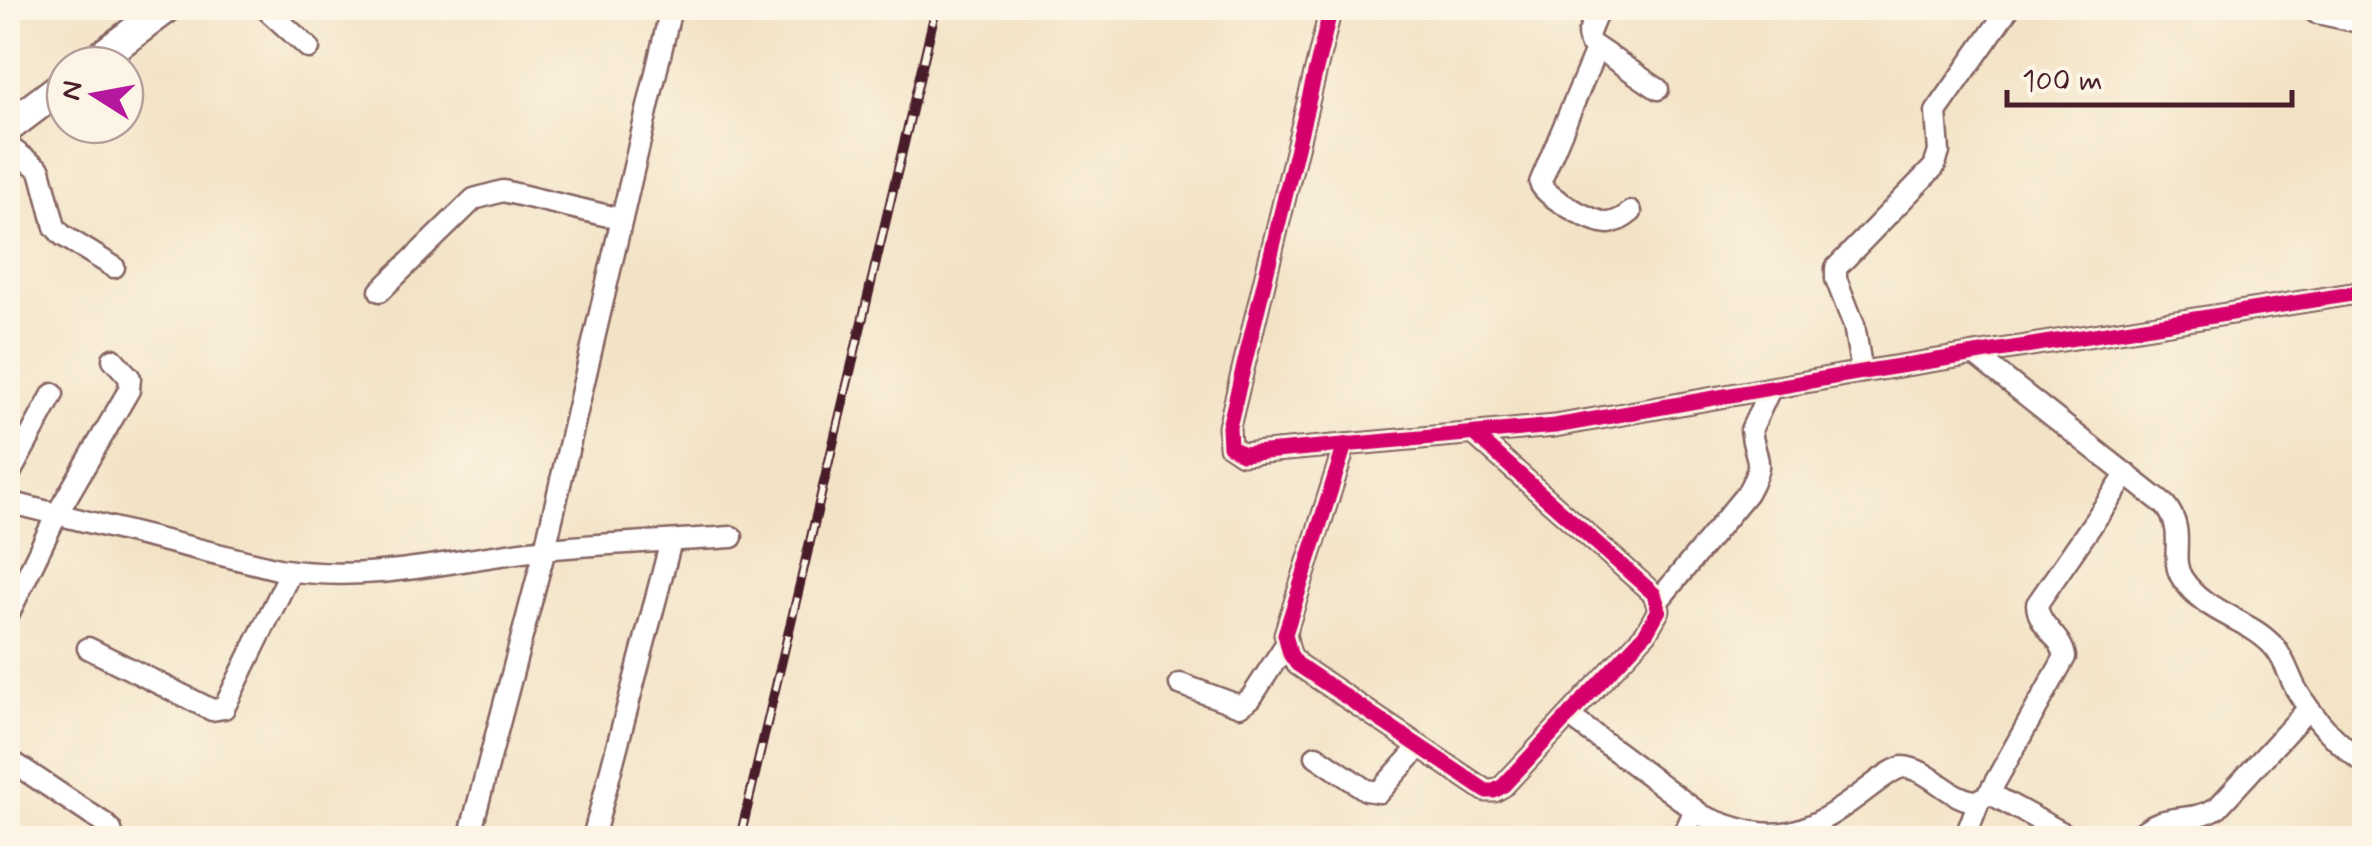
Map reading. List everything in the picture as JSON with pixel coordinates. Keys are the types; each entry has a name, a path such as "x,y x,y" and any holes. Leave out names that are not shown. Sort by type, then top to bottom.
{"main road":[{"path":"117,45 166,8"},
{"path":"2318,8 2364,18"},
{"path":"8,127 45,99"}],"street":[{"path":"265,8 308,48"},
{"path":"469,838 545,550 671,8"},
{"path":"1331,8 1228,438 1230,446 1242,454 1555,426 1862,372 2364,292"},
{"path":"1599,8 1588,35 1596,50 1658,89"},
{"path":"1862,372 1854,325 1836,278 1836,268 1934,167 1939,152 1936,112 2008,8"},
{"path":"1596,50 1540,183 1541,189 1599,221 1610,223 1631,212"},
{"path":"8,146 40,170 55,226 62,236 114,268"},
{"path":"380,291 474,199 493,192 503,191 621,219"},
{"path":"1974,354 2127,474 2174,517 2177,565 2185,582 2210,608 2274,646 2308,710 2326,732 2364,763"},
{"path":"8,615 57,514 130,390 130,378 113,359"},
{"path":"1658,601 1748,492 1758,474 1760,455 1751,430 1770,389"},
{"path":"8,477 53,394"},
{"path":"1345,446 1285,634 1286,644 1298,664 1486,791 1494,791 1655,622 1659,610 1654,594 1474,434"},
{"path":"1965,838 1984,797 2065,658 2060,643 2039,618 2036,604 2127,474"},
{"path":"8,502 291,571 366,575 545,550 732,536"},
{"path":"593,838 671,541"},
{"path":"88,648 212,710 224,708 291,571"},
{"path":"1180,684 1240,706 1251,698 1286,644"},
{"path":"2137,838 2163,820 2202,817 2218,808 2308,710"},
{"path":"1568,716 1695,810 1742,830 1770,836 1796,835 1824,822 1902,767 1919,770 1966,800 1984,797 2072,838"},
{"path":"1316,756 1366,790 1379,792 1420,746"},
{"path":"8,760 105,824 113,838"},
{"path":"1682,838 1695,810"}],"railway":[{"path":"740,838 936,8"}],"cycle path":[{"path":"1331,8 1229,427 1230,446 1242,454 1555,426 1862,372 2364,292"},
{"path":"1345,445 1285,634 1290,654 1297,664 1486,791 1494,791 1503,786 1646,633 1659,610 1654,594 1474,434"}]}
